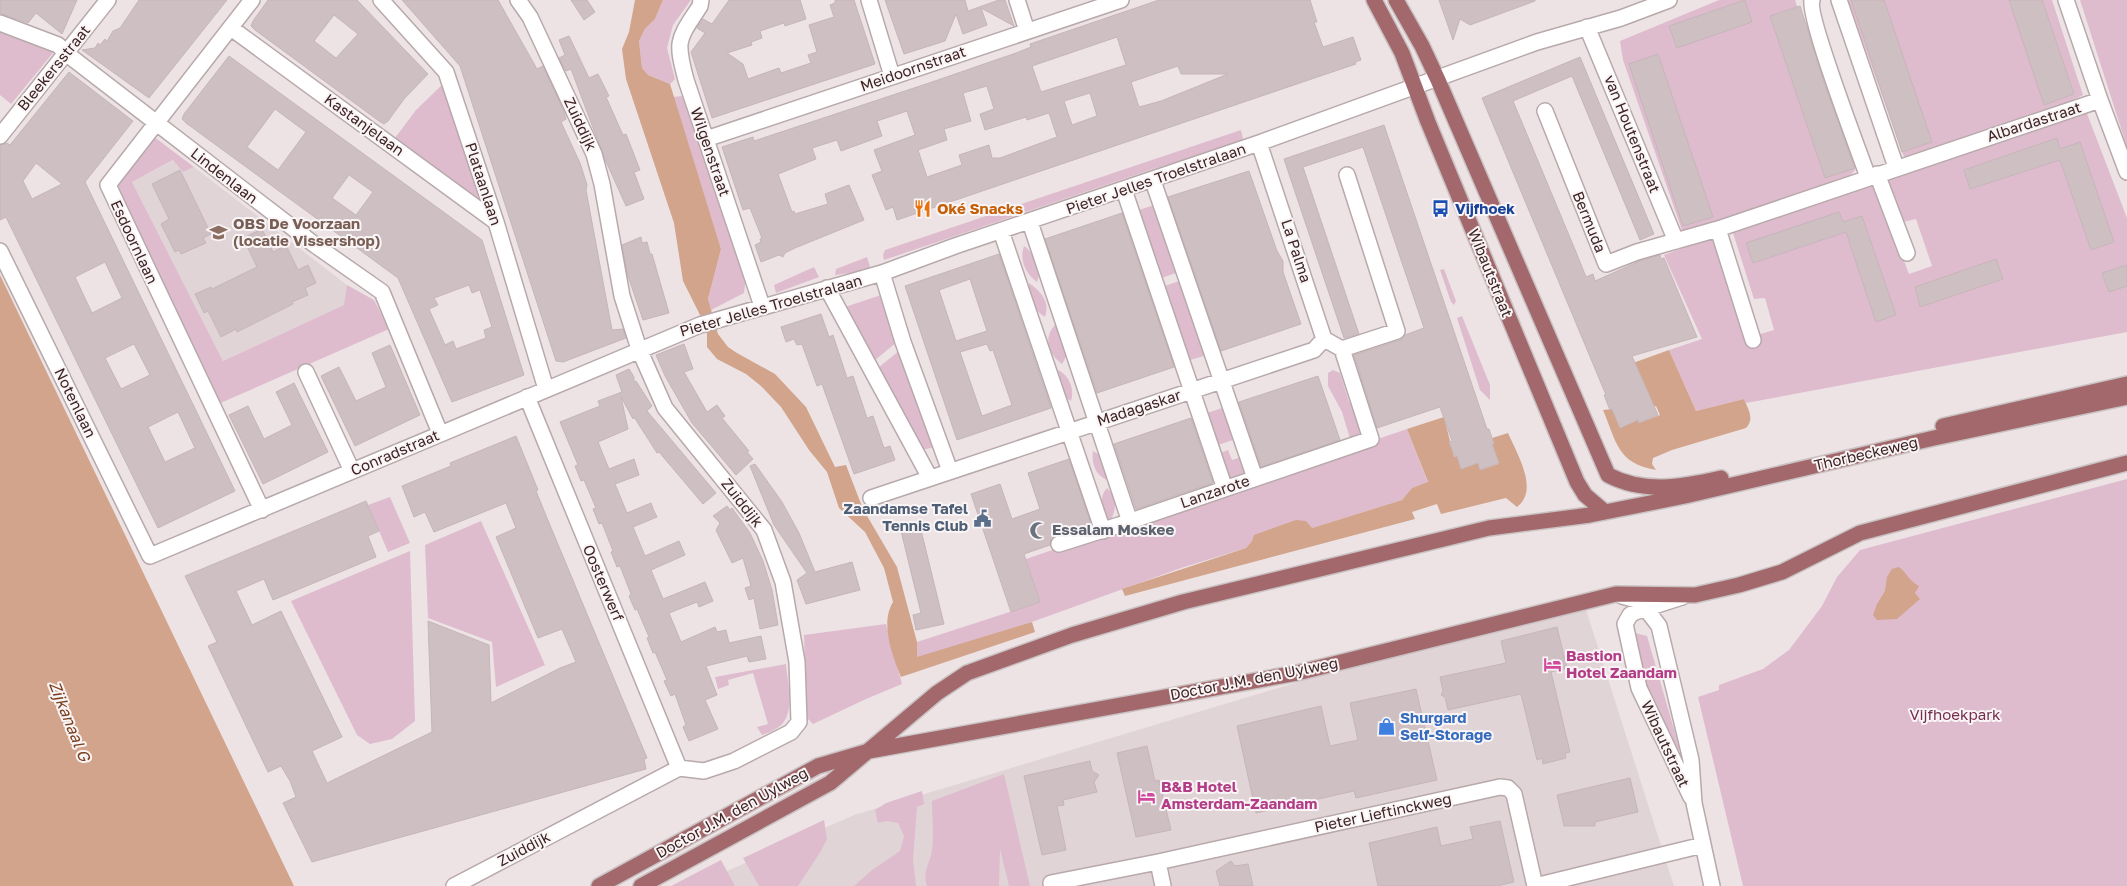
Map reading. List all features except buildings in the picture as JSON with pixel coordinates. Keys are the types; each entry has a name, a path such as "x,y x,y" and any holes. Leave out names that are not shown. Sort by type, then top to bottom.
{"main road":[{"name":"Wibautstraat","path":"1374,0 1402,53 1577,482 1585,495 1605,512"},
{"name":"Wibautstraat","path":"1396,0 1422,46 1438,80 1608,475 1630,484 1661,488 1717,479 2127,384"},
{"name":"Thorbeckeweg","path":"1605,512 1685,496 1934,438 2127,397"},
{"path":"1695,595 1782,572 1860,533 2127,463"},
{"name":"Doctor J.M. den Uylweg","path":"641,886 830,783 937,693 967,673 1072,635 1183,602 1489,528 1552,521 1605,512"},
{"name":"Doctor J.M. den Uylweg","path":"600,886 818,766 869,751 1297,673 1616,594 1695,595"}],"street":[{"name":"Bleekersstraat","path":"0,136 108,0"},
{"name":"Esdoornlaan","path":"252,0 108,185 262,510"},
{"name":"Plataanlaan","path":"381,0 446,72 496,222 546,389"},
{"name":"Zuiddijk","path":"454,886 679,768 704,771 734,762 791,732 799,722 797,662 783,582 764,530 666,408 640,349 622,296 602,184 594,154 530,17 518,0"},
{"name":"Wilgenstraat","path":"701,0 700,6 680,37 678,53 762,306"},
{"path":"869,0 892,76"},
{"path":"1017,0 1027,31"},
{"name":"Meidoornstraat","path":"706,139 1121,0"},
{"name":"Pieter Jelles Troelstralaan","path":"640,349 716,319 827,288 842,286 882,273 1001,231 1153,181 1386,96 1438,80 1537,42 1622,18 1669,0"},
{"path":"1812,0 1810,6 1817,31 1873,175 1907,253"},
{"path":"1839,0 1896,167"},
{"path":"2066,0 2100,100"},
{"name":"Lindenlaan","path":"0,23 58,45 67,54 315,245 382,292 440,433"},
{"name":"van Houtenstraat","path":"1587,27 1676,241"},
{"name":"Kastanjelaan","path":"231,28 496,222"},
{"name":"Albardastraat","path":"1873,175 2100,100 2127,172"},
{"name":"Bermuda","path":"1545,111 1606,264 1637,252 1676,241"},
{"name":"La Palma","path":"1259,143 1324,339"},
{"path":"1324,339 1342,349 1397,331 1347,175"},
{"path":"1676,241 1873,175"},
{"path":"1153,181 1255,478"},
{"path":"1124,190 1225,489"},
{"path":"1030,222 1130,522"},
{"path":"1718,228 1753,340"},
{"path":"1001,231 1103,531"},
{"name":"Notenlaan","path":"0,251 150,556"},
{"path":"882,273 903,342 950,471"},
{"path":"827,288 930,478"},
{"name":"Madagaskar","path":"871,498 1314,350 1324,339"},
{"name":"Conradstraat","path":"150,556 640,349"},
{"name":"Lanzarote","path":"1059,544 1130,522 1371,439 1342,349"},
{"path":"306,372 352,471"},
{"name":"Oosterwerf","path":"527,397 679,768"},
{"name":"Wibautstraat","path":"1616,594 1640,601 1659,626 1691,760 1694,803 1712,886"},
{"name":"Wibautstraat","path":"1694,803 1639,688 1625,624 1626,619 1635,612 1695,595"},
{"name":"Pieter Lieftinckweg","path":"1051,883 1158,862 1500,787 1508,788 1514,794 1535,886 1703,846"},
{"path":"1158,862 1163,886"}],"shaded area":[{"name":"OBS De Voorzaan (locatie Vissershop)","path":"174,160 183,172 194,167 347,285 345,305 223,361 132,182"},
{"path":"1582,597 1674,886 693,886 854,815"}],"green space":[{"path":"663,0 691,0 673,25 667,48 675,79 670,84 648,75 642,68 639,41 645,29 655,19"},
{"path":"1719,0 1795,0 1855,170 1849,177 1683,233 1623,60 1620,41"},
{"path":"1848,0 2052,0 2083,95 2071,101 1904,157"},
{"path":"2080,0 2127,0 2127,147"},
{"path":"0,28 57,48 11,104 0,95"},
{"path":"444,83 478,190 479,195 474,201 392,142 416,110"},
{"path":"682,96 746,276 744,293 711,310 708,299 721,249 673,97"},
{"path":"2086,111 2127,218 2127,332 1746,403 1744,399 1696,411 1669,350 1702,339 1664,255 1714,237 1750,337 1774,330 1765,298 1754,299 1733,233 1866,185 1875,185 1909,274 1932,266 1916,219 1903,222 1888,179"},
{"path":"1241,130 1243,139 1230,146 1150,170 884,260 885,250"},
{"path":"153,136 194,167 183,172 173,160 132,182 223,361 344,305 347,285 374,300 389,329 216,405 111,187"},
{"path":"1157,204 1179,272 1159,279 1136,211"},
{"path":"1024,246 1032,253 1037,262 1039,271 1037,282 1024,266 1022,256"},
{"path":"867,257 871,270 835,275 836,269"},
{"path":"814,267 819,277 776,293 774,285"},
{"path":"1444,269 1456,301 1454,305 1451,302 1440,270"},
{"path":"1182,280 1207,355 1187,361 1162,287"},
{"path":"1029,283 1038,290 1046,302 1045,317 1032,303"},
{"path":"881,295 897,342 874,361 845,307"},
{"path":"1462,316 1490,385 1490,400 1480,390 1457,318"},
{"path":"1056,324 1062,330 1068,353 1062,364 1051,351 1048,340 1049,334"},
{"path":"899,351 934,447 923,450 874,371"},
{"path":"1058,370 1065,375 1072,387 1071,401 1064,396 1059,388"},
{"path":"1333,370 1340,373 1349,402 1353,402 1365,436 1351,442 1342,412 1328,386 1328,373"},
{"path":"1225,407 1236,439 1215,446 1204,414"},
{"path":"1407,429 1428,483 1412,488 1402,500 1312,528 1252,541 1246,548 1181,568 1032,622 917,658 917,642 1040,602 1026,559"},
{"path":"1228,450 1232,460 1241,457 1247,475 1227,482 1218,454"},
{"path":"1093,451 1101,456 1110,481 1101,476 1095,469"},
{"name":"Vijfhoekpark","path":"2127,479 2127,886 1743,886 1698,697 1719,690 1719,685 1763,669 1789,650 1822,606 1837,577 1860,550"},
{"path":"1107,488 1113,496 1115,504 1110,521 1102,505 1104,492"},
{"path":"390,497 410,543 388,552 368,505"},
{"path":"481,521 545,665 496,687 492,642 428,618 425,545"},
{"path":"410,551 415,721 392,739 370,744 357,735 291,601"},
{"path":"886,624 902,684 813,724 806,717 804,635"},
{"path":"1631,632 1647,636 1680,750 1677,751 1647,689"},
{"path":"786,664 789,696 788,713 780,726 762,735 757,727 768,724 753,673 728,680 729,685 718,689 715,677"},
{"path":"1004,774 1030,886 1009,886 1000,849 999,886 927,886 925,877 933,844 932,801"},
{"path":"922,791 924,804 917,807 913,860 916,886 854,886 872,870 900,851 904,836 898,823 887,821 878,823 875,810 886,803"},
{"path":"824,820 827,839 798,886 759,886 743,858"},
{"path":"721,860 735,886 671,886"}],"water":[{"path":"635,0 663,0 655,19 645,29 639,41 642,68 648,75 670,84 721,249 708,299 718,334 728,347 775,374 806,407 835,467 846,465 863,509 897,567 917,642 917,657 1032,622 1035,632 901,677 891,649 887,629 889,610 893,602 884,568 865,532 839,508 827,472 809,450 781,407 761,386 746,374 717,359 707,347 707,334 683,281 674,223 626,79 622,49 629,32"},
{"name":"Zijkanaal G","path":"0,275 294,886 0,886"},
{"path":"1669,350 1696,411 1744,399 1750,414 1750,421 1746,428 1672,450 1653,458 1652,464 1656,470 1643,467 1626,457 1616,442 1603,410 1612,409 1620,428 1638,420 1639,423 1660,415 1656,406 1652,408 1649,394 1633,363"},
{"path":"1444,417 1454,457 1457,456 1461,469 1478,463 1480,470 1498,464 1492,438 1508,433 1520,460 1526,481 1524,500 1517,507 1506,498 1441,514 1437,504 1412,512 1415,519 1125,596 1122,589 1246,548 1254,535 1296,520 1306,521 1312,528 1402,500 1412,488 1428,482 1407,429"},
{"path":"1899,567 1919,586 1915,593 1920,599 1897,619 1877,620 1873,615 1885,591 1887,577 1892,569"}],"place":[{"name":"Oké Snacks","path":"923,209"},
{"name":"Vijfhoek","path":"1441,209"},
{"name":"OBS De Voorzaan (locatie Vissershop)","path":"219,233"},
{"name":"Zaandamse Tafel Tennis Club","path":"982,518"},
{"name":"Essalam Moskee","path":"1038,530"},
{"name":"Bastion Hotel Zaandam","path":"1552,665"},
{"name":"Shurgard Self-Storage","path":"1386,727"},
{"name":"B&B Hotel Amsterdam-Zaandam","path":"1147,796"}]}
